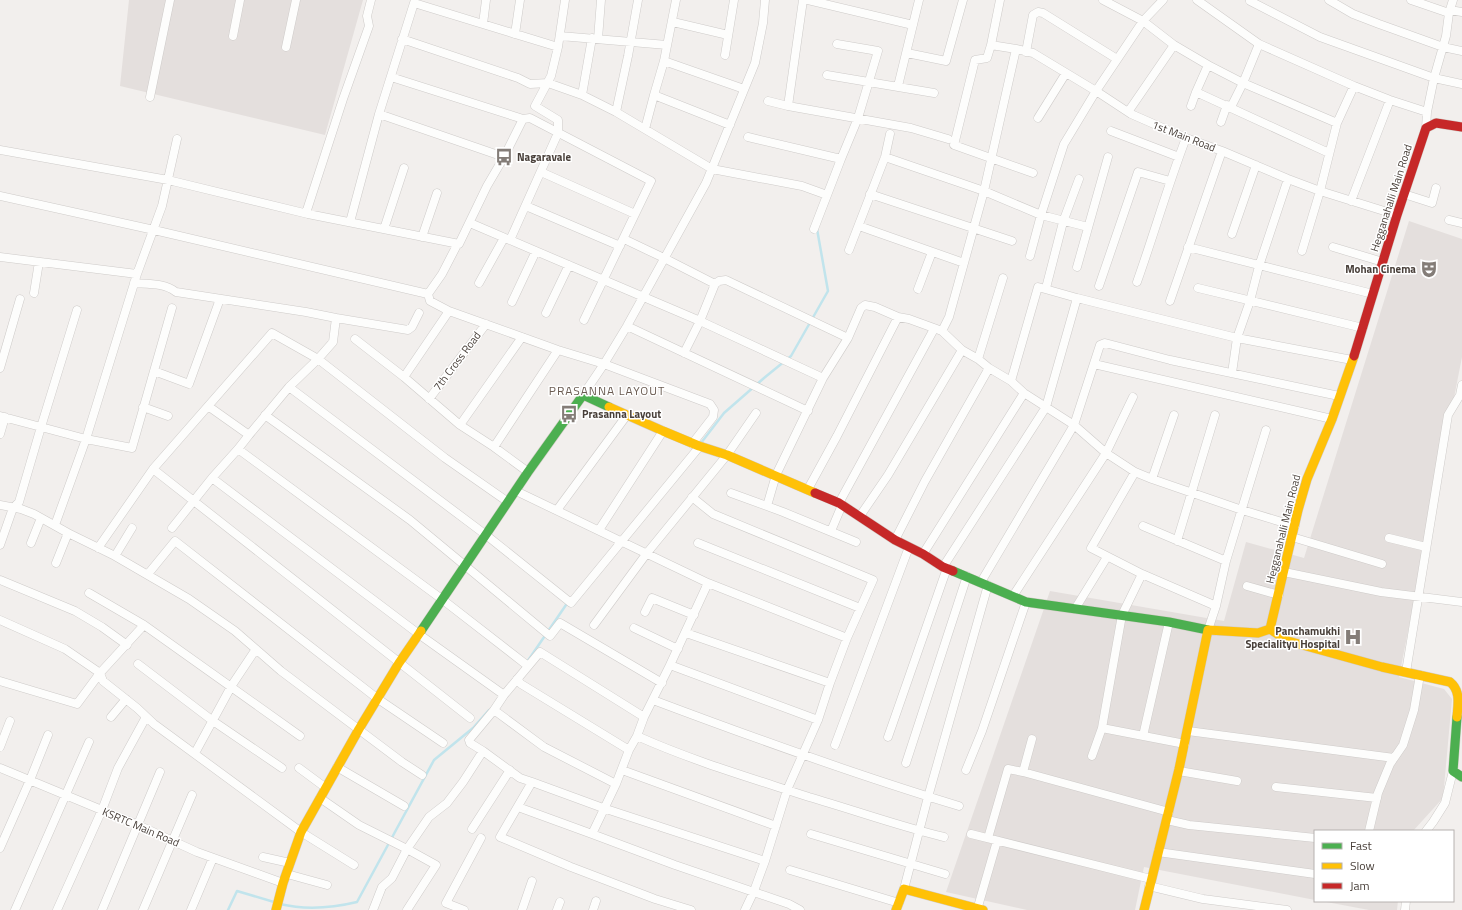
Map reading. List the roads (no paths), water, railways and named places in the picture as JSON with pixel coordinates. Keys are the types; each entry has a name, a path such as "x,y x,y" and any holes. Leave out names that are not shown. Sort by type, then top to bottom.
{"street":[{"path":"150,97 170,0"},
{"path":"232,36 240,0"},
{"path":"286,47 296,0"},
{"path":"306,213 343,99 369,26 367,16 371,0"},
{"path":"483,24 486,0"},
{"path":"514,34 520,0"},
{"path":"480,283 526,206 558,133 558,120 535,106 551,76 558,47 565,0"},
{"path":"582,95 595,39 601,0"},
{"path":"616,112 638,0"},
{"path":"646,129 664,61 673,22 676,0"},
{"path":"725,55 734,0"},
{"path":"276,910 283,883 301,832 359,728 399,663 420,635 528,472 604,364 627,326 706,183 755,63 765,0"},
{"path":"788,106 803,0"},
{"path":"808,0 913,25"},
{"path":"898,86 919,0"},
{"path":"907,53 946,61 963,0"},
{"path":"1000,0 987,58 976,60 954,145 1033,173"},
{"path":"1103,0 1142,21 1174,45 1208,65 1243,83 1337,123"},
{"path":"1197,0 1259,44 1354,86 1427,112"},
{"path":"1329,0 1353,14 1443,46 1462,51"},
{"path":"1411,0 1449,12 1462,12"},
{"path":"1426,128 1427,112 1434,78 1446,36 1449,12 1453,0"},
{"path":"1030,256 1041,215 1064,144 1096,91 1142,21 1160,1"},
{"path":"1250,1 1320,37 1434,78 1462,84"},
{"path":"350,222 379,114 414,3 558,47"},
{"path":"1026,52 1033,15 1038,12 1043,13 1118,59"},
{"path":"673,22 728,35"},
{"path":"560,36 667,45"},
{"path":"402,39 518,78 530,84 548,83 582,95 646,129 712,169 802,186 827,195"},
{"path":"814,229 858,118 878,51 837,44"},
{"path":"1221,122 1243,83 1259,44"},
{"name":"1st Main Road","path":"990,45 1033,53 1128,112 1186,138 1222,150 1288,179 1397,215"},
{"path":"1128,112 1174,45"},
{"path":"831,531 841,504 938,330 948,317 984,191 1016,49"},
{"path":"664,61 744,89"},
{"path":"1191,106 1208,65"},
{"path":"1038,118 1066,73"},
{"path":"827,75 934,93"},
{"path":"391,77 523,119 530,118 652,181 584,320"},
{"path":"1302,251 1320,190 1337,123 1354,86"},
{"path":"1196,92 1329,153"},
{"path":"654,95 730,125"},
{"path":"1351,201 1390,100"},
{"path":"768,101 910,128 948,138"},
{"path":"379,114 504,157"},
{"path":"428,294 442,274 457,245 459,244 487,186 504,157 523,119"},
{"path":"1426,128 1436,123 1462,127"},
{"name":"Hegganahalli Main Road","path":"1270,629 1307,479 1332,418 1363,328 1397,215 1426,128"},
{"path":"1111,131 1179,157"},
{"path":"849,250 885,157 890,134"},
{"path":"748,137 841,160"},
{"path":"1137,282 1162,211 1170,181 1186,138"},
{"path":"54,525 86,439 137,274 162,206 177,139"},
{"path":"0,150 168,180 306,213 457,245"},
{"path":"1170,301 1222,150"},
{"path":"885,157 984,191 1041,215 1063,222 1088,227"},
{"path":"1077,267 1108,157"},
{"path":"1232,234 1256,165"},
{"path":"384,229 404,168"},
{"path":"541,172 635,214"},
{"path":"1099,286 1138,172 1170,181"},
{"path":"1046,288 1063,222 1079,179"},
{"path":"1232,373 1237,338 1288,179"},
{"path":"1404,194 1432,203 1436,188"},
{"path":"422,237 437,193"},
{"path":"870,194 1012,241"},
{"path":"0,196 154,230 428,294"},
{"path":"526,206 664,258 714,284"},
{"path":"1449,220 1462,223"},
{"path":"470,223 700,321 823,378"},
{"path":"859,226 964,263"},
{"path":"1188,247 1373,294"},
{"path":"1334,247 1384,262"},
{"path":"512,302 536,251"},
{"path":"918,290 932,252"},
{"path":"0,256 137,274"},
{"path":"34,293 39,262"},
{"path":"546,313 569,265"},
{"path":"978,358 1003,278"},
{"path":"684,353 700,321 714,284 719,281 726,280 848,338"},
{"path":"134,284 156,284 171,288 176,292 306,312 408,330 412,327 419,313"},
{"path":"1011,381 1038,287 1237,338 1352,360"},
{"path":"1198,288 1363,328"},
{"path":"289,387 486,535 568,601 619,541 696,445 713,417 714,410 710,404 604,364 558,350 449,311 430,301 428,294"},
{"path":"888,737 945,567 1046,407 1077,298"},
{"path":"0,368 20,299"},
{"path":"154,371 189,384 220,299"},
{"path":"767,506 776,475 823,378 848,338 861,308 865,305 875,307 898,317 909,318 938,330 962,350 978,358 989,368 1011,381 1024,393 1074,425 1106,453 1135,472 1242,510 1295,526"},
{"path":"0,434 2,416 86,439 132,448 172,308"},
{"path":"0,545 13,508 19,502 77,310"},
{"path":"404,377 449,311"},
{"path":"808,489 898,317"},
{"path":"172,528 289,387 333,342 336,318"},
{"name":"7th Cross Road","path":"429,399 486,324"},
{"path":"627,326 808,411"},
{"path":"98,548 153,469 272,332 318,359 445,458 508,502"},
{"path":"460,425 522,337"},
{"path":"356,339 404,377 460,425 494,447 528,472"},
{"path":"790,870 897,907 904,889 920,831 985,583 1074,425 1100,345 1105,343 1170,360 1339,396"},
{"path":"494,447 558,350"},
{"path":"860,516 888,475 962,350"},
{"path":"1094,364 1332,418"},
{"path":"895,540 924,481 989,368"},
{"path":"1406,672 1448,415 1460,395 1462,385"},
{"path":"923,554 1024,393"},
{"path":"583,395 696,445 727,454 841,504 895,540 945,567 1026,602 1169,622 1208,630 1258,633 1270,629 1288,641 1359,661 1459,685 1460,698 1453,771 1445,803 1427,830"},
{"path":"1013,596 1106,453 1133,397"},
{"path":"144,406 168,416"},
{"path":"208,406 249,434"},
{"path":"594,625 647,553 727,454 756,413"},
{"path":"265,415 410,520 547,633 560,623 662,683"},
{"path":"557,510 627,415"},
{"path":"1152,479 1174,415"},
{"path":"1177,541 1193,493 1215,415"},
{"path":"1144,910 1179,771 1208,630 1216,606 1226,561 1266,430"},
{"path":"599,530 663,431"},
{"path":"238,450 443,600 528,666"},
{"path":"153,469 470,718"},
{"path":"1135,472 1091,548 1142,574 1216,606"},
{"path":"212,478 420,635 504,695"},
{"path":"516,491 708,583 847,638"},
{"path":"732,493 856,542"},
{"path":"692,497 714,514 873,580 847,638 830,682 818,720 787,790 765,861 746,910"},
{"path":"0,505 27,511 148,574 189,599 235,631 281,671 359,728 402,762 422,774"},
{"path":"31,543 41,518"},
{"path":"1143,526 1226,561"},
{"path":"114,556 132,528"},
{"path":"56,563 68,533"},
{"path":"1292,537 1382,564"},
{"path":"1389,538 1426,548"},
{"path":"148,574 175,542 378,699 443,743"},
{"path":"698,542 860,608"},
{"path":"835,745 909,547"},
{"path":"1075,609 1107,557"},
{"path":"1284,572 1381,592 1418,598 1462,602"},
{"path":"1092,756 1102,728 1122,615 1142,574"},
{"path":"906,763 967,576"},
{"path":"0,580 75,611 102,627 127,645"},
{"path":"592,834 616,784 644,717 686,633 708,583"},
{"path":"1247,586 1279,595"},
{"path":"89,593 144,625 300,736"},
{"path":"645,612 652,598 694,615"},
{"path":"966,770 982,731 1026,602"},
{"path":"0,621 65,649 100,673 103,681 146,717 301,832 354,865"},
{"path":"1143,736 1169,622"},
{"path":"0,681 77,704 100,673 144,625"},
{"path":"634,628 678,649"},
{"path":"686,633 830,682"},
{"path":"195,753 231,687 256,649"},
{"path":"644,717 540,652 469,740 470,743 520,778 604,808 765,861"},
{"path":"138,664 213,721 282,768"},
{"path":"670,665 818,720"},
{"path":"1369,830 1377,798 1390,764 1403,746 1414,710 1420,675"},
{"path":"517,679 521,684 630,750"},
{"path":"111,717 126,699"},
{"path":"653,700 802,754 928,797 959,806"},
{"path":"494,710 544,747 616,784"},
{"path":"57,910 102,810 118,768 146,717"},
{"path":"0,747 10,721"},
{"path":"1102,728 1185,744"},
{"path":"1188,731 1394,758"},
{"path":"0,848 48,735"},
{"path":"637,736 669,750 787,790 944,837"},
{"path":"1023,772 1032,739"},
{"path":"15,910 89,742"},
{"path":"373,910 382,887 392,878 407,849 429,817 447,802 463,782 483,751"},
{"path":"337,767 404,806"},
{"name":"KSRTC Main Road","path":"0,768 138,825 213,858 283,883"},
{"path":"299,768 326,788"},
{"path":"988,838 1008,769 1023,772 1168,816 1189,825 1314,838"},
{"path":"472,829 510,770"},
{"path":"622,770 776,826"},
{"path":"1179,771 1237,782"},
{"path":"1453,771 1462,777"},
{"path":"102,910 160,772"},
{"path":"532,782 500,837 571,867 656,899 691,910"},
{"path":"1276,787 1377,798"},
{"path":"143,910 192,795"},
{"path":"320,798 359,825 436,865 407,910"},
{"path":"518,807 675,865 754,891 789,904 800,910"},
{"path":"811,834 945,874"},
{"path":"971,834 1203,899 1288,910"},
{"path":"464,910 448,907 446,903 481,838"},
{"path":"904,889 979,910 997,841"},
{"path":"1158,852 1314,874"},
{"path":"263,857 290,863"},
{"path":"191,910 213,858"},
{"path":"287,874 327,885"},
{"path":"522,910 532,881"},
{"path":"593,910 596,901"}],"waterway":[{"path":"701,443 724,413 791,356 828,291 817,229"},
{"path":"527,662 568,602"},
{"path":"280,904 318,908 357,902 434,760 473,728 489,710"},
{"path":"228,910 237,891 274,902"}],"place":[{"name":"Nagaravale","path":"504,157"},
{"name":"Mohan Cinema","path":"1429,269"},
{"name":"Prasanna Layout","path":"569,414"},
{"name":"Panchamukhi Specialityu Hospital","path":"1353,637"}],"district":[{"name":"PRASANNA LAYOUT","path":"607,390"}]}
